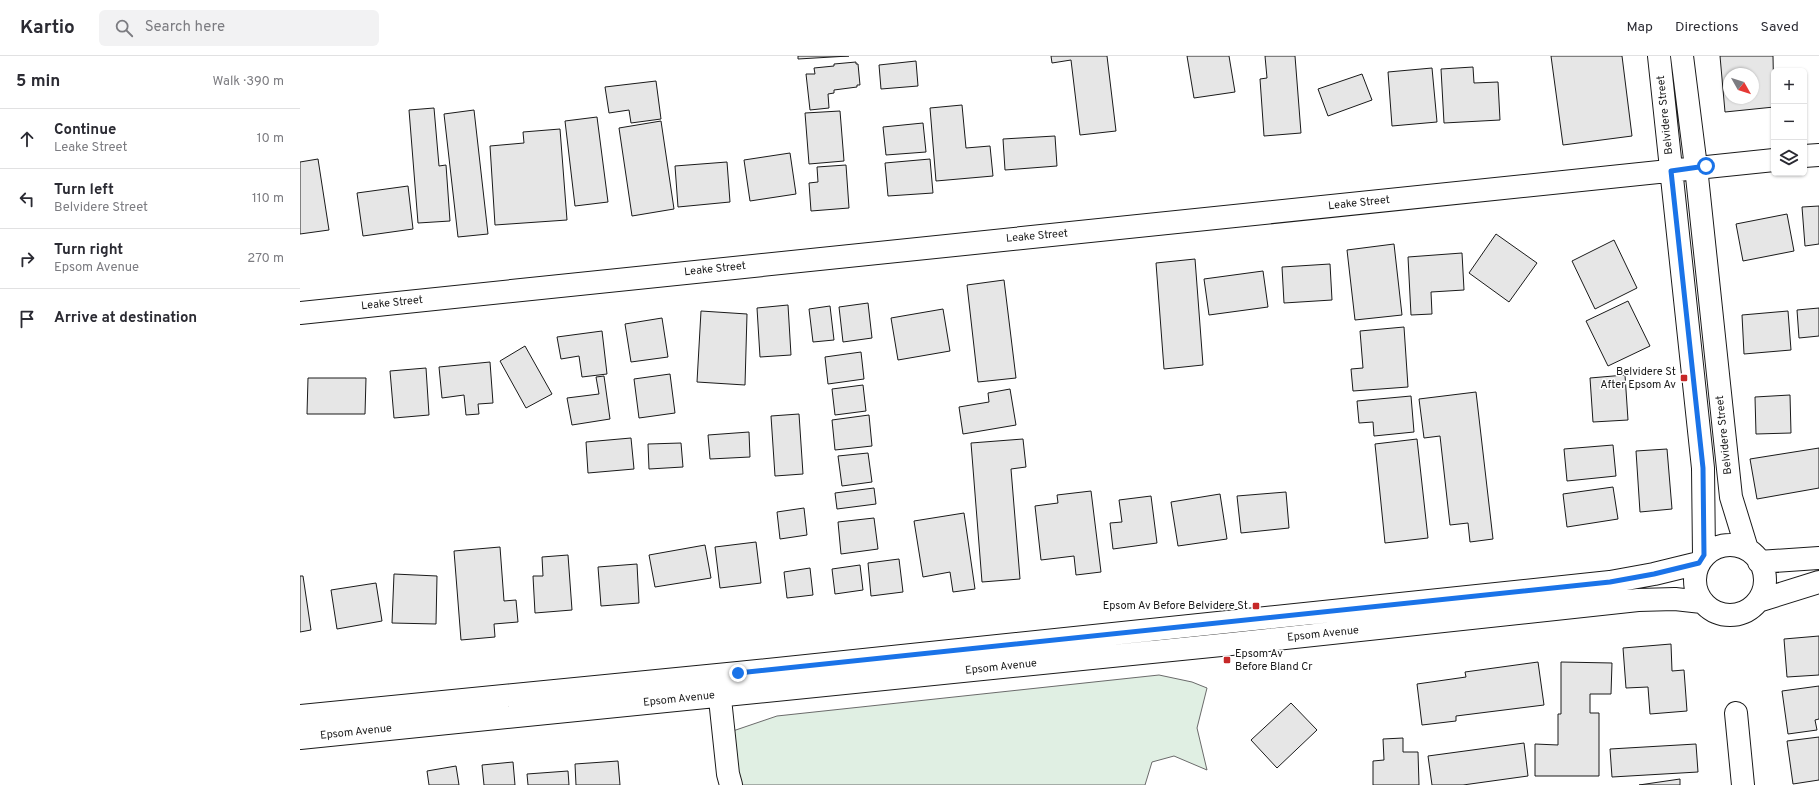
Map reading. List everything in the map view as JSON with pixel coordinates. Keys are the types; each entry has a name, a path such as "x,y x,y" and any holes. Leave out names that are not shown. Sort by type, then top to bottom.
{"street":[{"name":"Belvidere Street","path":"1659,56 1703,468 1702,559"},
{"name":"Belvidere Street","path":"1682,56 1696,167 1730,497 1753,555"},
{"path":"1807,156 1819,155"},
{"name":"Leake Street","path":"300,313 952,244 1093,231 1771,160"},
{"path":"1753,555 1764,571 1765,582 1763,591 1758,601 1750,609 1741,614 1730,615 1714,612 1702,602 1697,591 1695,572 1702,559 1725,546 1735,546 1753,555 1819,558"},
{"name":"Epsom Avenue","path":"300,738 718,685 1610,582 1654,574 1702,559"},
{"path":"1758,601 1819,582"},
{"name":"Epsom Avenue","path":"300,716 718,685 1239,643 1638,600 1675,599 1702,602"},
{"path":"718,685 728,774 732,785"},
{"path":"1736,713 1743,785"}],"green space":[{"path":"1159,675 1192,682 1207,688 1197,728 1207,770 1174,756 1152,762 1145,785 731,785 724,734 777,716"}],"building":[{"path":"798,56 849,56 798,59"},
{"path":"1051,56 1107,56 1116,131 1080,135 1071,60 1052,63"},
{"path":"1187,56 1229,56 1235,92 1194,98"},
{"path":"1265,56 1295,56 1301,133 1264,136 1260,79 1267,78"},
{"path":"1551,56 1622,56 1632,136 1563,145"},
{"path":"1720,56 1773,56 1773,68 1771,68 1771,107 1725,112 1724,104 1759,104 1759,68 1723,68 1723,90"},
{"path":"916,61 918,86 881,89 879,65"},
{"path":"856,62 856,64 858,64 860,85 857,85 857,87 834,90 834,93 828,94 829,108 810,110 806,74 815,74 814,68"},
{"path":"1473,67 1474,83 1498,82 1500,120 1444,123 1441,69"},
{"path":"1432,68 1437,122 1392,126 1388,72"},
{"path":"1362,74 1372,100 1328,116 1318,89"},
{"path":"656,81 661,119 631,123 629,110 609,113 605,87"},
{"path":"962,105 966,148 990,146 993,176 936,181 930,108"},
{"path":"434,108 439,166 446,165 450,221 418,223 409,110"},
{"path":"474,110 488,234 458,237 444,114"},
{"path":"840,111 844,161 809,164 805,113"},
{"path":"597,117 608,202 575,206 565,121"},
{"path":"661,121 674,209 632,216 619,128"},
{"path":"923,123 926,152 886,155 883,127"},
{"path":"560,129 567,220 495,225 490,146 524,143 523,132"},
{"path":"1055,136 1057,166 1005,170 1003,139"},
{"path":"790,153 796,194 750,201 744,160"},
{"path":"318,159 329,230 300,234 300,162"},
{"path":"930,159 933,193 888,196 885,163"},
{"path":"727,162 730,202 678,207 675,166"},
{"path":"846,165 849,208 811,211 809,183 818,182 817,167"},
{"path":"408,186 413,229 363,236 357,193"},
{"path":"1819,206 1819,244 1805,246 1802,207"},
{"path":"1787,214 1794,251 1743,261 1736,224"},
{"path":"1496,234 1537,263 1509,302 1469,273"},
{"path":"1614,240 1637,288 1595,309 1572,261"},
{"path":"1394,244 1402,315 1355,320 1347,250"},
{"path":"1462,253 1464,290 1431,292 1432,314 1411,315 1408,257"},
{"path":"1195,259 1203,365 1164,369 1156,263"},
{"path":"1330,264 1332,300 1284,303 1282,267"},
{"path":"1263,271 1268,307 1209,315 1204,279"},
{"path":"1004,280 1016,378 978,382 967,285"},
{"path":"1628,301 1650,346 1608,366 1586,321"},
{"path":"868,303 872,338 843,342 839,307"},
{"path":"788,305 791,355 760,357 757,308"},
{"path":"830,306 834,340 813,342 809,309"},
{"path":"1819,308 1819,336 1799,338 1797,310"},
{"path":"943,309 950,351 898,360 891,318"},
{"path":"701,311 747,314 745,385 697,382"},
{"path":"1788,311 1791,350 1744,354 1742,315"},
{"path":"662,318 668,357 631,362 625,324"},
{"path":"1404,327 1408,387 1353,391 1351,369 1363,368 1360,331"},
{"path":"602,331 607,374 582,377 579,356 561,359 557,337"},
{"path":"525,346 552,394 526,408 500,361"},
{"path":"861,352 864,379 828,384 825,357"},
{"path":"490,362 493,403 478,404 479,414 466,415 464,395 442,398 439,367"},
{"path":"426,368 429,415 394,418 390,371"},
{"path":"670,374 675,413 639,418 634,379"},
{"path":"1625,375 1628,420 1593,422 1590,378"},
{"path":"604,376 610,419 572,425 567,398 599,394 596,377"},
{"path":"308,378 366,378 365,414 307,414"},
{"path":"863,385 866,411 835,415 832,389"},
{"path":"1010,389 1016,425 963,434 959,407 989,402 988,393"},
{"path":"1476,392 1493,539 1470,542 1468,523 1450,525 1440,436 1424,438 1419,399"},
{"path":"1790,395 1791,433 1756,434 1755,397"},
{"path":"1411,396 1414,432 1374,436 1373,422 1359,423 1357,401"},
{"path":"799,414 803,474 775,476 771,416"},
{"path":"869,415 872,446 835,450 832,420"},
{"path":"749,432 750,457 710,459 708,435"},
{"path":"631,438 634,469 588,473 586,442"},
{"path":"1023,439 1026,467 1011,469 1020,579 982,582 971,443"},
{"path":"1417,439 1428,538 1385,543 1375,444"},
{"path":"681,443 683,467 649,469 648,444"},
{"path":"1613,445 1616,476 1567,481 1564,449"},
{"path":"1819,448 1819,488 1757,499 1750,459"},
{"path":"1667,449 1672,509 1640,512 1636,451"},
{"path":"868,453 872,482 842,486 838,456"},
{"path":"1613,487 1618,519 1567,527 1563,494"},
{"path":"874,488 876,504 837,509 835,493"},
{"path":"1091,491 1101,572 1076,575 1074,556 1041,560 1035,506 1058,503 1057,495"},
{"path":"1286,492 1289,528 1241,533 1237,496"},
{"path":"1220,494 1227,539 1178,546 1171,502"},
{"path":"1151,496 1157,543 1113,549 1110,523 1122,522 1119,500"},
{"path":"804,508 807,535 780,539 777,512"},
{"path":"964,513 975,589 953,592 950,572 923,577 914,521"},
{"path":"874,518 878,549 841,554 838,522"},
{"path":"756,542 761,583 720,588 715,547"},
{"path":"705,545 711,578 655,587 649,555"},
{"path":"500,547 504,601 516,600 518,622 494,624 495,637 461,640 454,551"},
{"path":"568,555 572,610 535,613 533,576 543,576 542,557"},
{"path":"899,559 903,592 871,596 868,563"},
{"path":"637,564 639,603 601,606 598,567"},
{"path":"860,565 863,590 835,594 832,569"},
{"path":"810,568 813,595 787,598 784,572"},
{"path":"394,574 437,576 436,624 392,623"},
{"path":"300,576 303,576 311,630 300,632"},
{"path":"376,583 382,621 337,629 331,590"},
{"path":"1819,636 1819,675 1787,677 1784,639"},
{"path":"1671,644 1672,671 1684,670 1687,711 1650,714 1648,687 1626,688 1623,648"},
{"path":"1538,662 1544,705 1456,716 1456,721 1422,725 1417,684 1466,677 1465,672"},
{"path":"1561,662 1612,663 1611,694 1590,694 1590,713 1599,713 1599,776 1535,776 1535,744 1558,745 1558,714 1561,714"},
{"path":"1819,686 1819,719 1815,720 1817,730 1788,734 1782,691"},
{"path":"1291,703 1317,730 1277,768 1251,740"},
{"path":"1819,737 1819,780 1793,784 1787,741"},
{"path":"1403,738 1403,752 1418,752 1419,785 1373,785 1373,761 1384,760 1383,739"},
{"path":"1524,743 1528,776 1463,785 1432,785 1428,756"},
{"path":"1696,744 1698,772 1612,777 1610,749"},
{"path":"618,761 620,785 576,785 575,764"},
{"path":"513,762 515,785 484,785 482,765"},
{"path":"456,766 459,785 429,785 427,771"},
{"path":"568,771 569,785 528,785 527,774"},
{"path":"1680,779 1680,785 1639,785"}],"place":[{"name":"Belvidere St After Epsom Av","path":"1684,378"},
{"name":"Epsom Av Before Belvidere St","path":"1256,606"},
{"name":"Epsom Av Before Bland Cr","path":"1227,660"}],"route":[{"path":"738,673 1610,582 1654,574 1699,563 1704,555 1705,501 1703,468 1671,171 1706,166"}]}
